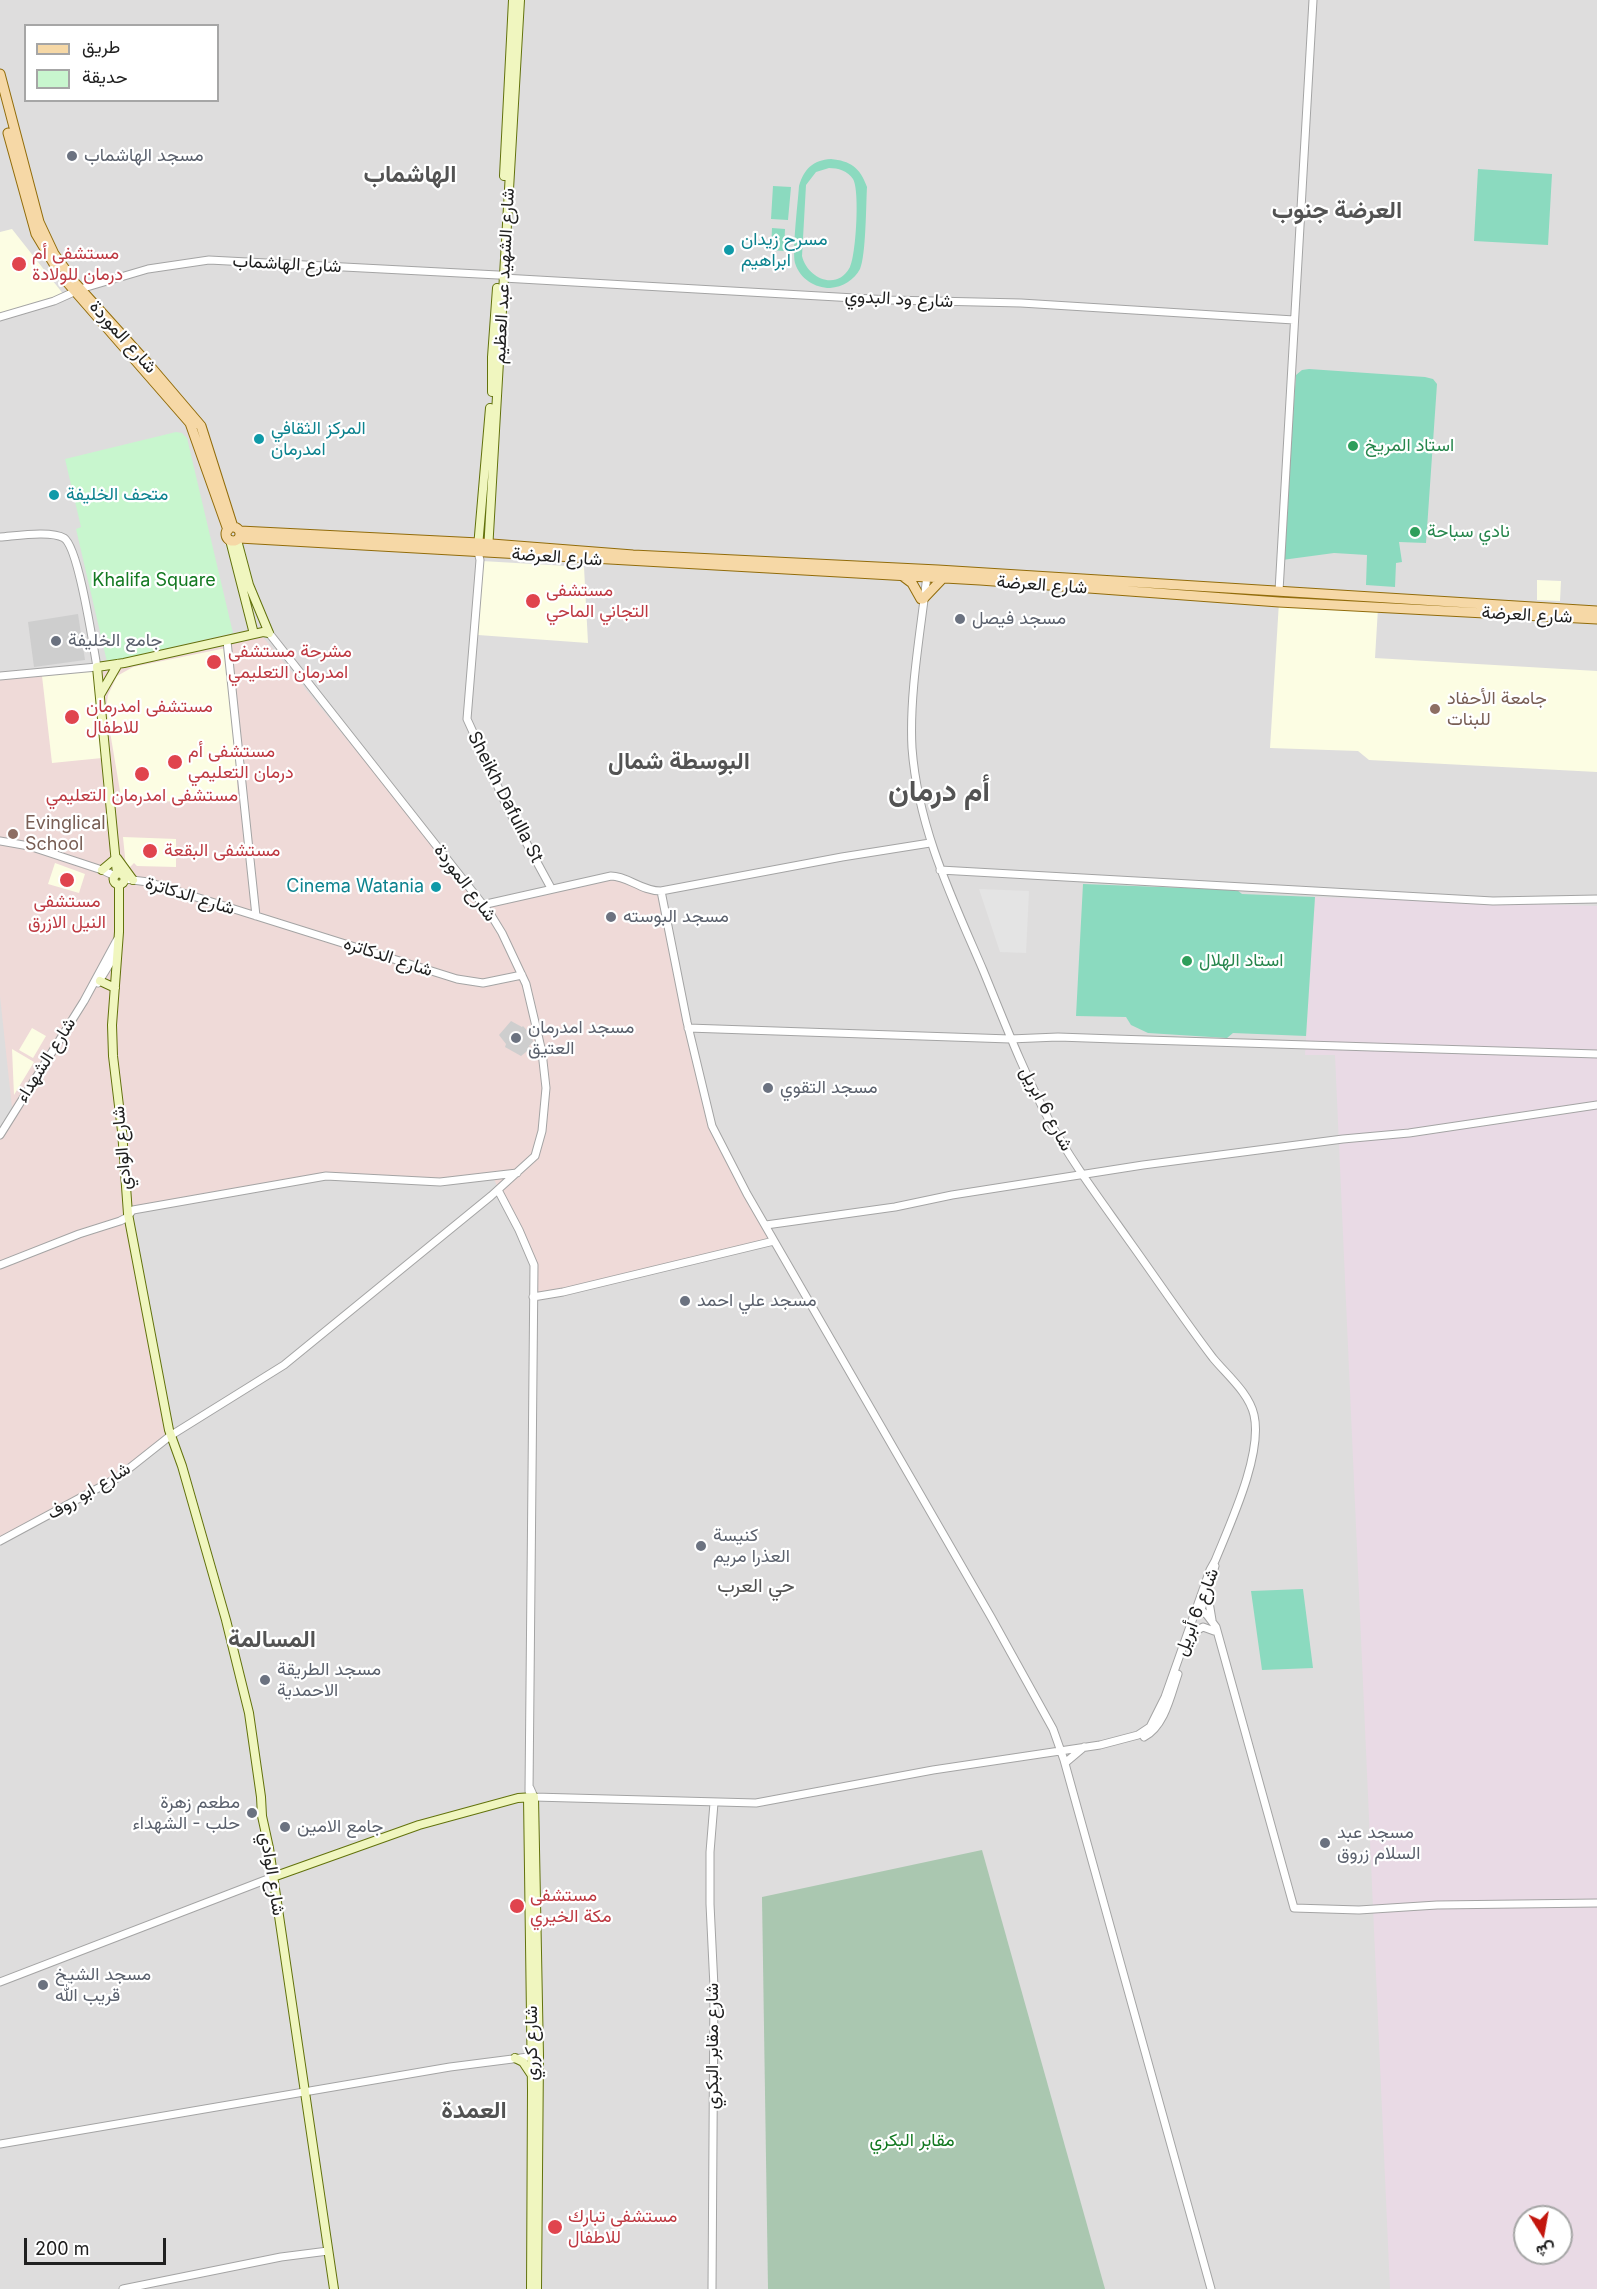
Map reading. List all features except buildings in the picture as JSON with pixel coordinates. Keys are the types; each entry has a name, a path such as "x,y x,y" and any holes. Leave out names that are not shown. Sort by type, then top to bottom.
{"main road":[{"name":"شارع الشهيد عبد العظيم","path":"513,0 514,53"},
{"name":"شارع الشهيد عبد العظيم","path":"482,550 514,53 520,0"},
{"name":"شارع الموردة","path":"0,74 39,222 54,254 77,291"},
{"name":"شارع الموردة","path":"0,99 36,234 48,256 77,291 201,426 234,535"},
{"path":"234,535 482,550"},
{"path":"97,667 254,634 269,633 249,585 234,535"},
{"path":"234,535 254,634"},
{"name":"شارع العرضة","path":"482,550 633,555 922,574 1279,591 1597,611"},
{"name":"شارع العرضة","path":"482,550 904,577 922,574 942,579 1290,603 1597,619"},
{"path":"904,577 912,583 922,604 942,579"},
{"path":"100,696 118,664"},
{"name":"شارع الوادي","path":"97,667 114,856 120,879 112,1056 122,1131 128,1214 166,1408 226,1620 249,1713 262,1816 273,1877 333,2289"},
{"path":"100,870 114,856"},
{"path":"114,856 120,879"},
{"path":"97,983 115,988"},
{"path":"273,1877 419,1825 531,1794"},
{"name":"شارع كرري","path":"531,1794 537,2289"},
{"name":"شارع كرري","path":"531,2289 535,2110 532,2076 535,2056"},
{"path":"515,2058 525,2064 532,2076"}],"street":[{"path":"1279,591 1313,0"},
{"name":"شارع الهاشماب","path":"0,317 148,269 209,260 501,276"},
{"name":"شارع ود البدوي","path":"501,276 880,299 1021,303 1294,320"},
{"path":"0,537 43,534 60,536 68,541 77,567 97,667 0,676"},
{"name":"Sheikh Dafulla St","path":"482,550 467,719 503,799 551,888"},
{"name":"شارع 6 ابريل","path":"922,574 912,746 919,805 940,870 1010,1039 1050,1121 1083,1176 1184,1319 1241,1390 1252,1408 1255,1427 1252,1459 1215,1561"},
{"name":"شارع الموردة","path":"269,633 483,905 502,933 528,988 542,1052 546,1088 538,1148 535,1156 491,1196"},
{"path":"227,641 256,916"},
{"name":"شارع الدكاترة","path":"0,841 30,846 120,879 148,882 256,916"},
{"path":"483,905 613,875 644,889 661,891 930,843"},
{"path":"940,870 1493,901 1597,899"},
{"path":"661,891 688,1028 713,1130 747,1194 1053,1729 1065,1763 1211,2289"},
{"name":"شارع الدكاتره","path":"256,916 457,979 480,983 522,975"},
{"name":"شارع الشهداء","path":"97,983 95,978 119,937"},
{"name":"شارع الشهداء","path":"0,1136 118,951"},
{"path":"688,1028 1010,1039 1104,1038 1597,1054"},
{"path":"766,1225 1143,1165 1343,1139 1409,1133 1597,1105"},
{"path":"0,1265 79,1234 120,1221 133,1210 322,1177 441,1182 518,1173"},
{"path":"498,1190 532,1258 531,1794"},
{"name":"شارع ابو روف","path":"0,1541 117,1478 173,1434 284,1365 491,1196"},
{"path":"533,1297 563,1292 774,1241"},
{"name":"شارع 6 أبريل","path":"1122,1741 1145,1731 1152,1723 1208,1594 1215,1561"},
{"name":"شارع 6 أبريل","path":"531,1794 756,1803 933,1770 1143,1737 1155,1729 1170,1697 1194,1632 1210,1570 1215,1561"},
{"path":"1208,1594 1216,1634 1294,1908 1359,1910 1437,1905 1597,1903"},
{"path":"1199,1611 1213,1623"},
{"path":"1199,1611 1216,1634"},
{"path":"1194,1632 1203,1627 1216,1634"},
{"path":"1065,1763 1085,1746"},
{"name":"شارع مقابر البكري","path":"712,2289 714,1987 710,1893 714,1803"},
{"path":"0,1982 273,1877"},
{"path":"0,2144 535,2056"},
{"path":"123,2289 328,2251"}],"shaded area":[{"path":"0,0 1597,0 1597,2289 0,2289"},
{"name":"مستشفى أم درمان للولادة","path":"12,229 64,295 0,315 0,232"},
{"name":"مستشفى التجاني الماحي","path":"482,561 584,567 588,643 478,635"},
{"path":"1537,580 1561,581 1560,601 1537,600"},
{"name":"جامعة الأحفاد للبنات","path":"1279,602 1378,608 1375,658 1597,671 1597,772 1369,760 1358,751 1270,748"},
{"name":"جامع الخليفة","path":"78,614 85,660 34,667 28,622"},
{"path":"263,637 480,902 616,874 659,892 706,1110 777,1243 536,1301 532,1262 492,1175 421,1184 322,1175 130,1210 174,1438 0,1543 0,1136 13,1117 0,996 0,676 81,669"},
{"name":"مستشفى أم درمان التعليمي","path":"226,648 234,724 238,799 122,803 106,708 108,695 117,676 133,667"},
{"name":"مستشفى امدرمان للاطفال","path":"93,671 102,758 52,763 42,676"},
{"name":"مستشفى البقعة","path":"123,837 176,839 176,867 137,866 134,863 129,868 126,867"},
{"name":"مستشفى النيل الازرق","path":"55,863 85,874 79,893 48,884"},
{"path":"979,889 1029,891 1026,953 1000,952"},
{"path":"1315,897 1597,906 1597,2289 1390,2289 1335,1055 1305,1055"},
{"name":"مسجد امدرمان العتيق","path":"511,1021 523,1026 532,1036 533,1042 529,1046 531,1048 521,1056 505,1047 506,1044 499,1035"},
{"path":"32,1028 46,1036 33,1058 19,1050"},
{"path":"12,1049 34,1062 14,1095"}],"green space":[{"path":"831,159 854,166 867,187 865,242 860,269 848,282 830,288 819,286 804,278 797,269 794,257 799,186 810,166 819,161","holes":["829,168 839,169 851,176 855,185 857,209 854,250 850,267 838,279 830,280 816,276 810,271 802,256 806,185 816,172"]},
{"path":"1478,169 1552,174 1548,245 1474,241"},
{"path":"773,186 791,187 788,220 771,219"},
{"path":"772,228 785,229 784,251 771,250"},
{"path":"1302,370 1425,377 1433,379 1437,384 1426,543 1399,542 1402,562 1396,563 1395,587 1366,585 1367,555 1334,553 1282,560 1296,375"},
{"name":"Khalifa Square","path":"176,432 182,433 187,438 233,633 107,662 76,529 81,527 65,459"},
{"name":"استاد الهلال","path":"1083,884 1237,890 1242,894 1315,897 1306,1036 1233,1033 1227,1038 1148,1033 1131,1025 1126,1017 1076,1016"},
{"path":"1303,1589 1313,1668 1262,1670 1251,1591"},
{"name":"مقابر البكري","path":"982,1850 1105,2289 768,2289 762,1897"}],"place":[{"name":"مسجد الهاشماب","path":"72,156"},
{"name":"مسرح زيدان ابراهيم","path":"729,250"},
{"name":"مستشفى أم درمان للولادة","path":"19,264"},
{"name":"المركز الثقافي امدرمان","path":"259,439"},
{"name":"استاد المريخ","path":"1353,446"},
{"name":"متحف الخليفة","path":"54,495"},
{"name":"نادي سباحة","path":"1415,532"},
{"name":"مستشفى التجاني الماحي","path":"533,601"},
{"name":"مسجد فيصل","path":"960,619"},
{"name":"جامع الخليفة","path":"56,641"},
{"name":"مشرحة مستشفى امدرمان التعليمي","path":"214,662"},
{"name":"جامعة الأحفاد للبنات","path":"1435,709"},
{"name":"مستشفى امدرمان للاطفال","path":"72,717"},
{"name":"مستشفى أم درمان التعليمي","path":"175,762"},
{"name":"مستشفى امدرمان التعليمي","path":"142,774"},
{"name":"Evinglical School","path":"13,834"},
{"name":"مستشفى البقعة","path":"150,851"},
{"name":"مستشفى النيل الازرق","path":"67,880"},
{"name":"Cinema Watania","path":"436,887"},
{"name":"مسجد البوسته","path":"611,917"},
{"name":"استاد الهلال","path":"1187,961"},
{"name":"مسجد امدرمان العتيق","path":"516,1038"},
{"name":"مسجد التقوي","path":"768,1088"},
{"name":"مسجد علي احمد","path":"685,1301"},
{"name":"كنيسة العذرا مريم","path":"701,1546"},
{"name":"مسجد الطريقة الاحمدية","path":"265,1680"},
{"name":"مطعم زهرة حلب - الشهداء","path":"252,1813"},
{"name":"جامع الامين","path":"285,1827"},
{"name":"مسجد عبد السلام زروق","path":"1325,1843"},
{"name":"مستشفى مكة الخيري","path":"517,1906"},
{"name":"مسجد الشيخ قريب الله","path":"43,1985"},
{"name":"مستشفى تبارك للاطفال","path":"555,2227"}],"district":[{"name":"الهاشماب","path":"410,175"},
{"name":"العرضة جنوب","path":"1337,211"},
{"name":"البوسطة شمال","path":"679,762"},
{"name":"أم درمان","path":"939,792"},
{"name":"حي العرب","path":"756,1586"},
{"name":"المسالمة","path":"272,1640"},
{"name":"العمدة","path":"474,2111"}]}
